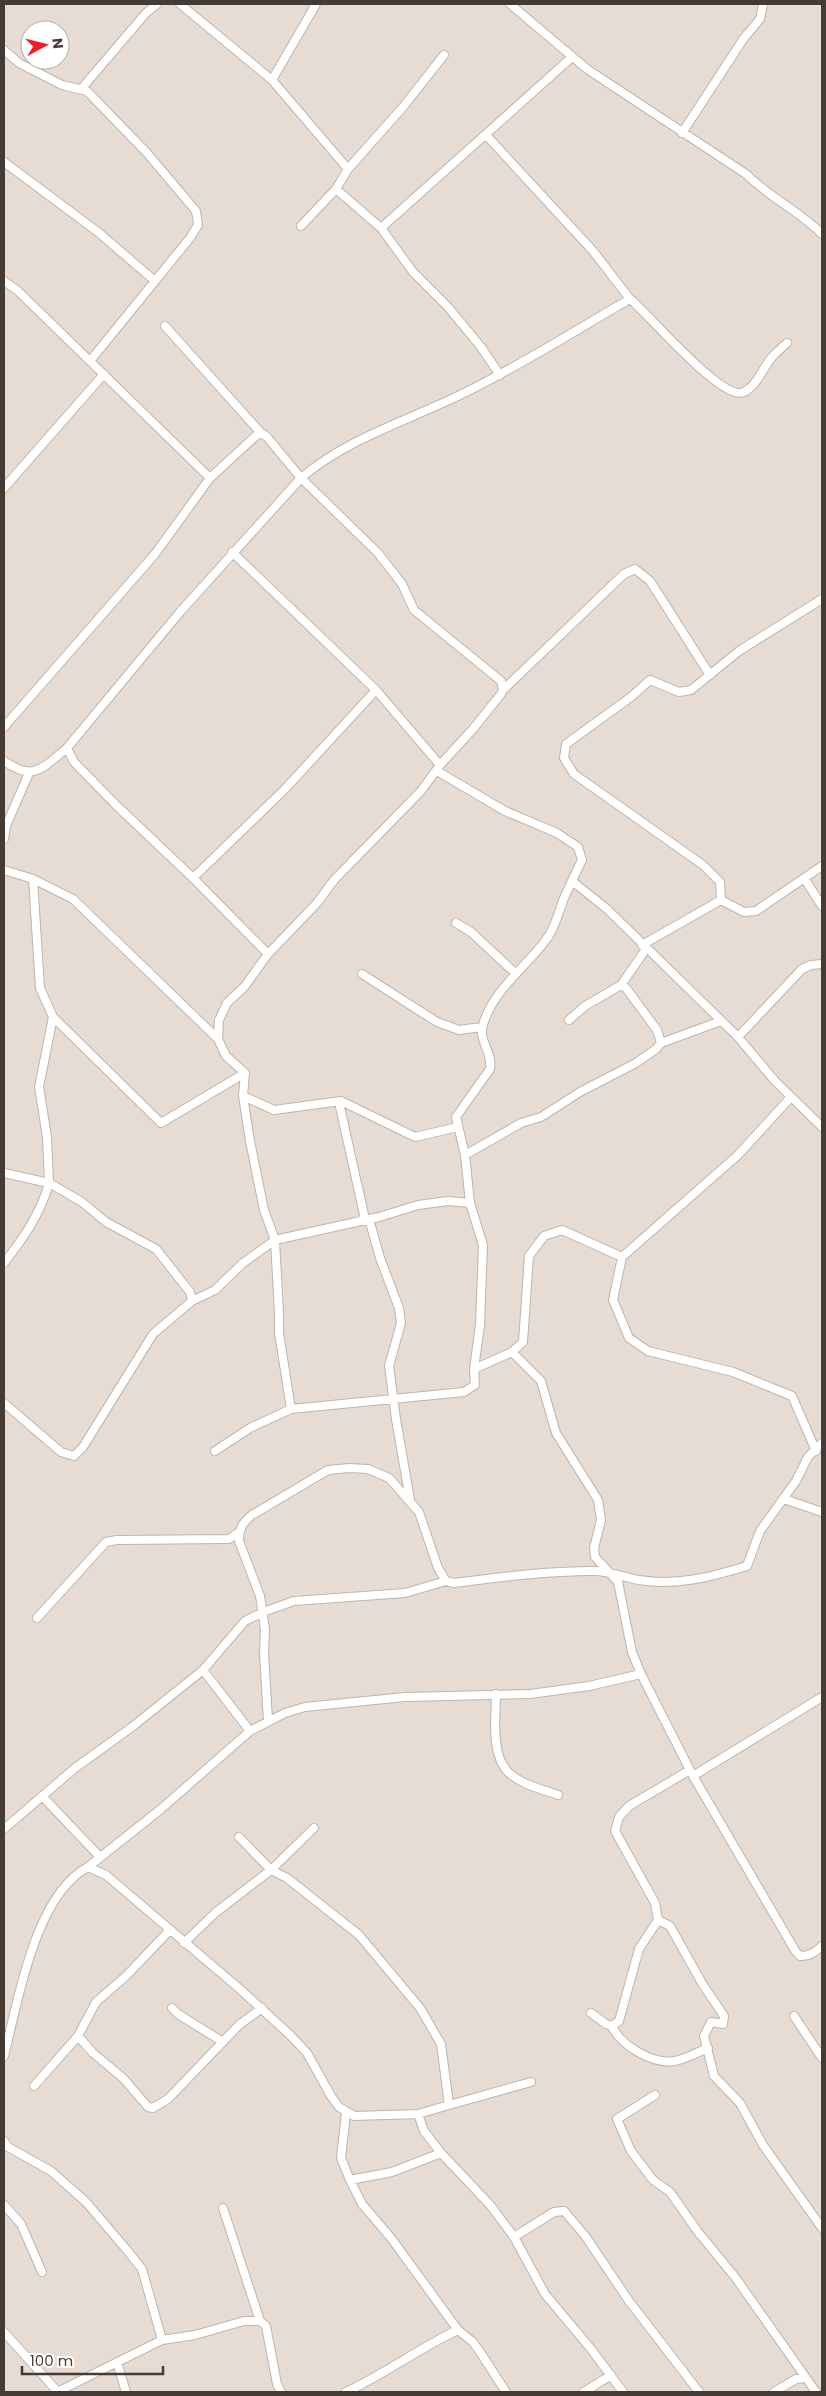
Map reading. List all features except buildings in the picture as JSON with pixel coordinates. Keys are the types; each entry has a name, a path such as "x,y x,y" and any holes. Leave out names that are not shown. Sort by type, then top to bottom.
{"street":[{"path":"90,361 198,225 196,211 147,153 82,88 146,13 157,4"},
{"path":"180,4 272,80 348,169"},
{"path":"272,80 316,4"},
{"path":"510,4 587,70 746,174 761,188 796,211 822,234"},
{"path":"682,133 744,38 760,19 763,4"},
{"path":"4,50 19,63 62,85 87,92"},
{"path":"301,226 336,189 348,169 403,107 444,55"},
{"path":"381,228 572,57"},
{"path":"486,136 593,251 630,299 643,309 698,368 732,393 742,393 752,386 772,356 786,343"},
{"path":"4,162 98,232 155,281"},
{"path":"336,189 381,228 413,272 448,307 481,347 500,375"},
{"path":"4,280 18,291 210,478"},
{"path":"4,761 17,769 29,773 39,770 67,748 232,552 279,504 301,478 323,459 367,436 460,396 500,375 630,299"},
{"path":"165,326 260,432 267,437 301,478 391,568 402,584 414,610 497,677 501,681 503,690"},
{"path":"4,488 104,374"},
{"path":"4,726 156,554 210,478 260,432"},
{"path":"215,1450 250,1428 291,1409 464,1392 475,1385 474,1369 480,1325 483,1245 470,1202 465,1155 456,1117 490,1069 491,1060 481,1036 482,1028 494,1004 514,973 548,937 582,860 578,846 557,832 496,807 438,768 376,690 232,552"},
{"path":"218,1039 219,1020 227,1003 244,986 268,954 317,904 334,880 421,791 438,768 474,729 503,690 624,574 635,569 650,581 710,675"},
{"path":"721,900 720,882 703,865 574,774 564,758 566,744 631,697 644,683 655,680 679,692 691,690 740,651 822,599"},
{"path":"193,878 285,789 376,690"},
{"path":"67,748 74,762 114,804 193,878 268,954"},
{"path":"4,839 6,826 29,773"},
{"path":"721,900 744,912 756,911 822,866"},
{"path":"4,870 34,879 73,899 218,1039 226,1056 244,1073"},
{"path":"804,878 822,906"},
{"path":"34,879 40,988 53,1017 161,1123 244,1073"},
{"path":"572,881 607,909 738,1037 791,1097 822,1127"},
{"path":"570,1020 585,1006 621,985 644,947 721,900"},
{"path":"456,923 471,932 514,973"},
{"path":"738,1037 802,969 822,963"},
{"path":"362,974 437,1022 459,1030 482,1028"},
{"path":"621,985 626,988 658,1030 661,1043"},
{"path":"4,1263 23,1238 45,1197 49,1182 47,1137 38,1087 53,1017"},
{"path":"465,1155 521,1123 541,1117 580,1092 636,1063 656,1050 661,1043 721,1021"},
{"path":"244,1073 242,1096 264,1210 275,1240 280,1313 278,1333 291,1409"},
{"path":"242,1096 274,1110 341,1101 415,1137 458,1127"},
{"path":"791,1097 738,1155 622,1257 613,1300 629,1338 648,1351 733,1372 792,1396 816,1451"},
{"path":"341,1101 340,1107 365,1219 369,1219"},
{"path":"4,1172 49,1182 82,1202 106,1222 156,1249 190,1292 192,1301"},
{"path":"4,1403 61,1452 74,1456 83,1447 154,1334 192,1301 215,1290 243,1263 275,1240 369,1219 418,1205 448,1201 470,1202"},
{"path":"369,1219 380,1258 399,1308 401,1323 389,1366 410,1500"},
{"path":"474,1369 512,1352 523,1342 529,1256 544,1236 562,1230 622,1257"},
{"path":"512,1352 541,1382 556,1433 598,1500 601,1520 594,1548 595,1557 618,1582 628,1635 641,1674 691,1773 796,1952 800,1956 806,1956 814,1953 822,1946"},
{"path":"4,1829 42,1796 203,1670 245,1621 263,1612 294,1601 405,1594 446,1581 608,1571 638,1580 679,1583 705,1579 747,1566 760,1531 796,1481 808,1457 822,1443"},
{"path":"268,1721 263,1612 260,1596 239,1541 239,1532 243,1522 328,1470 349,1468 368,1470 389,1478 419,1512 438,1568 446,1581"},
{"path":"784,1499 822,1512"},
{"path":"37,1618 106,1542 117,1540 229,1538 239,1532"},
{"path":"203,1670 250,1731"},
{"path":"4,2056 32,1953 50,1905 78,1872 88,1867 161,1809 250,1731 268,1721 305,1707 405,1697 530,1694 589,1686 641,1674"},
{"path":"496,1694 497,1746 501,1761 508,1772 534,1786 558,1795"},
{"path":"612,2026 619,2021 639,1949 658,1920 655,1903 615,1831 619,1817 629,1806 691,1773 822,1697"},
{"path":"42,1796 100,1857"},
{"path":"184,1943 216,1913 271,1870 314,1828"},
{"path":"239,1837 271,1870 279,1872 359,1935 420,2008 441,2044 449,2105"},
{"path":"88,1867 106,1875 169,1931 262,2008 307,2053 331,2096 346,2113 354,2116 418,2114 443,2109 449,2105 531,2082"},
{"path":"658,1920 670,1926 703,1985 724,2016 723,2024 711,2022 704,2036 714,2076 740,2103 762,2145 822,2228"},
{"path":"34,2086 78,2036 96,2002 126,1976 169,1931"},
{"path":"172,2008 178,2014 223,2042"},
{"path":"78,2036 92,2053 123,2078 148,2107 153,2108 168,2099 223,2042 262,2008"},
{"path":"591,2014 612,2026 616,2035 650,2058 674,2061 708,2048"},
{"path":"794,2016 822,2058"},
{"path":"655,2095 617,2118 631,2151 653,2180 670,2192 698,2232 735,2277 816,2392"},
{"path":"346,2113 341,2158 362,2204 391,2238 458,2330 473,2342 506,2392"},
{"path":"418,2114 424,2131 491,2206 514,2237 545,2294 611,2374 623,2392"},
{"path":"4,2141 8,2147 51,2171 86,2202 126,2248 142,2269 162,2340"},
{"path":"350,2180 392,2172 441,2152"},
{"path":"4,2205 21,2224 42,2272"},
{"path":"223,2208 260,2321 266,2326 277,2384 281,2392"},
{"path":"514,2237 554,2212 564,2211 586,2238 628,2301 698,2392"},
{"path":"4,2332 58,2392 162,2340 195,2335 244,2321 260,2321"},
{"path":"346,2392 392,2369 434,2341 458,2330"},
{"path":"117,2362 126,2392"},
{"path":"584,2392 611,2374"},
{"path":"774,2392 796,2380 806,2378"}],"shaded area":[{"path":"4,4 822,4 822,2392 4,2392"}]}
